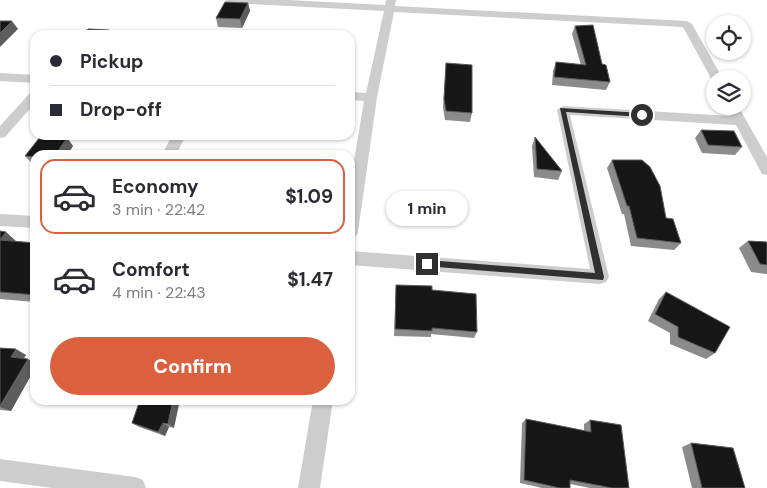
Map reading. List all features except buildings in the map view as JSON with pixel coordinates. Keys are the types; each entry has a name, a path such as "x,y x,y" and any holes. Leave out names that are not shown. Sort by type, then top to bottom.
{"street":[{"path":"230,0 391,4 687,24 712,70"},
{"path":"355,201 372,97 391,4"},
{"path":"0,77 30,79"},
{"path":"355,96 372,97"},
{"path":"0,134 30,101"},
{"path":"355,258 600,277 563,110 740,122"},
{"path":"736,115 767,170"},
{"path":"0,220 30,222"},
{"path":"310,488 322,405"},
{"path":"0,470 135,488"}],"route":[{"path":"427,264 600,277 563,110 642,115"}]}
